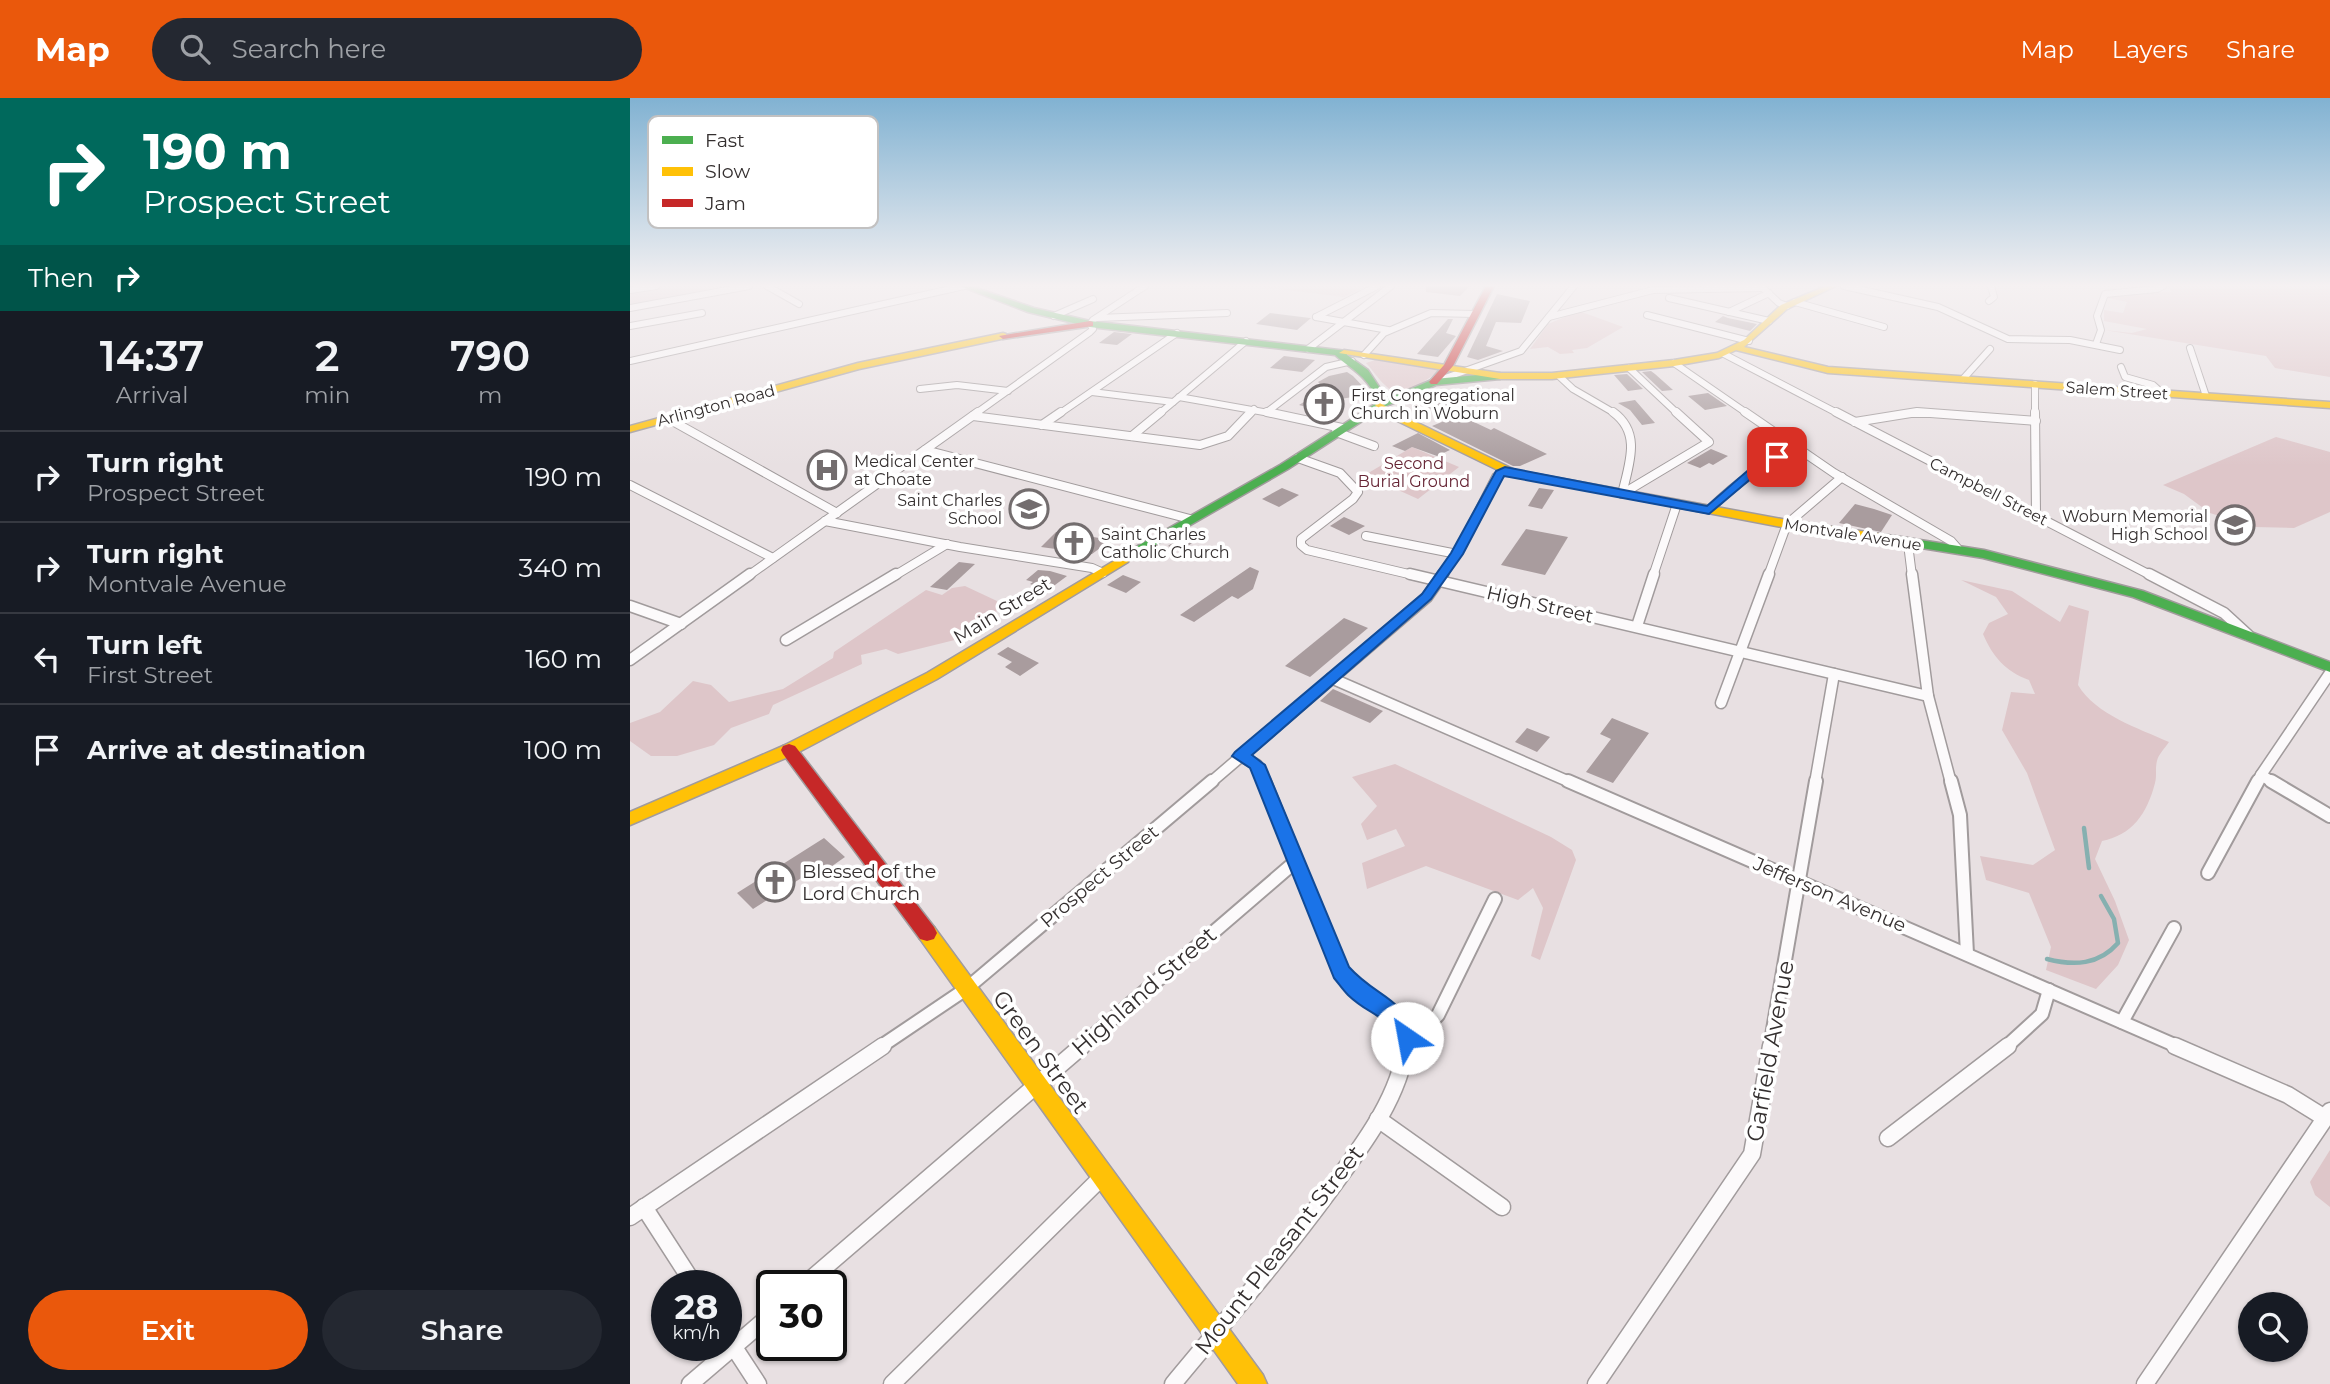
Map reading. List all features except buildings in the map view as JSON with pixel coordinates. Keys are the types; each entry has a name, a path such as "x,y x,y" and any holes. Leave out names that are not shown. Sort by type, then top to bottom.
{"main road":[{"name":"Arlington Road","path":"630,429 915,351 942,346"},
{"path":"1285,346 1366,358"},
{"path":"1434,382 1448,366 1458,346"},
{"name":"Main Street","path":"630,818 789,750 932,676 1190,519 1298,458 1380,405 1415,390 1434,382 1500,376 1559,376 1629,369 1674,363 1737,348"},
{"name":"Salem Street","path":"1737,348 1818,369 2330,405"},
{"path":"1308,349 1331,361 1366,358"},
{"path":"1366,358 1382,398 1380,405"},
{"name":"Main Street","path":"1366,358 1448,366 1500,376"},
{"path":"1376,386 1393,393 1415,390"},
{"name":"Montvale Avenue","path":"1380,405 1385,411 1505,471 1787,524 1908,544 1958,549 2114,586 2330,667"},
{"name":"Green Street","path":"789,750 1254,1384"}],"street":[{"path":"630,361 697,346"},
{"path":"630,660 1071,346"},
{"path":"1042,425 1157,346"},
{"path":"1132,436 1240,346"},
{"path":"1308,349 1312,346"},
{"path":"1366,358 1373,346"},
{"path":"1434,382 1521,351 1525,346"},
{"name":"Campbell Street","path":"1732,346 1855,422 2224,613 2248,635"},
{"path":"2104,346 2120,350"},
{"path":"2190,348 2206,396"},
{"path":"1963,379 1990,349"},
{"path":"1267,412 1331,361"},
{"path":"1674,363 1842,477 1951,541 1958,549"},
{"path":"2120,367 2125,377 2153,385 2162,393"},
{"path":"1622,494 1709,442 1629,369"},
{"path":"1559,376 1570,388 1622,417 1632,432 1622,494"},
{"path":"2035,384 2036,515"},
{"path":"920,389 957,385 1008,391"},
{"path":"1092,391 1254,409 1339,430 1374,446"},
{"path":"973,416 1208,444 1231,434 1254,409"},
{"path":"1855,422 1912,412 2036,421"},
{"path":"667,418 827,510 837,513"},
{"path":"925,450 1190,519"},
{"path":"1709,510 1759,466 1801,450"},
{"name":"High Street","path":"1298,458 1339,473 1353,483 1358,492 1353,499 1303,536 1300,542 1304,547 1928,696"},
{"name":"Prospect Street","path":"637,1212 966,989 1241,756 1427,597 1457,554 1496,477 1505,471"},
{"path":"1721,703 1787,524 1842,477"},
{"path":"630,485 773,558"},
{"path":"1637,626 1677,504"},
{"path":"825,521 1093,568 1102,573"},
{"path":"1366,536 1457,554"},
{"path":"786,639 947,544"},
{"path":"1908,544 1928,696 1959,815 1967,954"},
{"path":"630,607 681,624"},
{"path":"2208,873 2261,775 2330,673"},
{"name":"Garfield Avenue","path":"1596,1384 1752,1154 1834,674"},
{"name":"Jefferson Avenue","path":"1331,678 1798,879 2328,1114"},
{"path":"1241,756 1256,765 1345,979 1390,1011 1405,1032 1437,1016 1495,900"},
{"path":"2261,775 2330,816"},
{"name":"Highland Street","path":"821,1270 1296,862"},
{"path":"2122,1022 2175,928"},
{"path":"1888,1138 2006,1047 2042,1014 2049,990"},
{"name":"Mount Pleasant Street","path":"1173,1384 1335,1186 1378,1119 1405,1066 1408,1054 1405,1032"},
{"path":"2145,1384 2328,1114"},
{"path":"1378,1119 1502,1208"},
{"path":"892,1384 1103,1176"},
{"path":"637,1212 682,1270"},
{"path":"742,1359 758,1384"},
{"path":"690,1384 711,1361"}],"green space":[{"path":"1532,346 1590,346 1572,350 1574,353 1560,354 1548,347 1530,349"},
{"path":"2204,346 2330,346 2330,377 2275,368 2266,356"},
{"path":"1375,360 1439,370 1412,388 1394,391 1383,383 1366,363"},
{"path":"2276,437 2330,452 2330,512 2294,528 2254,527 2210,513 2184,494 2163,485"},
{"name":"Second Burial Ground","path":"1412,447 1459,467 1418,499 1365,475"},
{"path":"1961,580 2012,591 2060,622 2069,605 2089,611 2078,685 2095,705 2107,713 2169,742 2156,764 2155,783 2143,813 2122,834 2102,841 2095,859 2115,901 2129,940 2118,965 2096,989 2046,970 2051,947 2029,893 1986,880 1980,856 2033,865 2055,850 2027,773 2002,730 2011,692 2035,694 2029,680 2001,662 1983,634 1989,623 2008,614 1996,597"},
{"path":"965,586 997,601 996,618 971,636 898,654 886,649 861,655 862,664 773,705 769,714 731,728 714,745 677,756 651,756 630,741 630,723 660,712 693,681 711,685 729,702 783,689 833,658 834,652 926,590 942,595 952,588"},
{"path":"1395,764 1551,837 1572,850 1576,860 1540,960 1531,956 1543,908 1533,888 1518,900 1426,866 1367,889 1362,863 1405,846 1396,829 1367,840 1361,824 1377,806 1352,777"},
{"path":"2330,1150 2330,1207 2315,1195 2310,1182"}],"waterway":[{"path":"2084,828 2089,868"},
{"path":"2047,959 2067,963 2086,962 2103,956 2118,943 2114,919 2101,896"}],"traffic: fast":[{"path":"1283,346 1344,353"},
{"path":"1339,355 1353,362 1370,378 1382,398 1380,405"},
{"path":"1124,559 1284,467 1380,405 1434,382 1500,376"},
{"path":"1907,542 1984,554 2138,594 2330,667"}],"traffic: slow":[{"path":"630,429 858,366 955,346"},
{"path":"1344,353 1500,376 1552,376 1674,363 1719,355 1738,346"},
{"path":"1738,348 1828,370 2330,405"},
{"path":"1380,405 1385,411 1512,473 1787,524 1907,542"},
{"path":"630,819 789,750 932,676 1124,559"},
{"path":"927,933 1254,1384"}],"traffic: jam":[{"path":"1434,382 1448,366 1458,346"},
{"path":"789,750 927,933"}],"place":[{"name":"First Congregational Church in Woburn","path":"1324,404"},
{"name":"Medical Center at Choate","path":"827,470"},
{"name":"Saint Charles School","path":"1029,509"},
{"name":"Woburn Memorial High School","path":"2235,525"},
{"name":"Saint Charles Catholic Church","path":"1074,543"},
{"name":"Blessed of the Lord Church","path":"775,882"}],"route":[{"path":"1407,1038 1401,1023 1390,1011 1357,990 1341,972 1256,765 1241,756 1427,597 1457,554 1496,477 1505,471 1709,510 1756,468 1777,457"}]}
